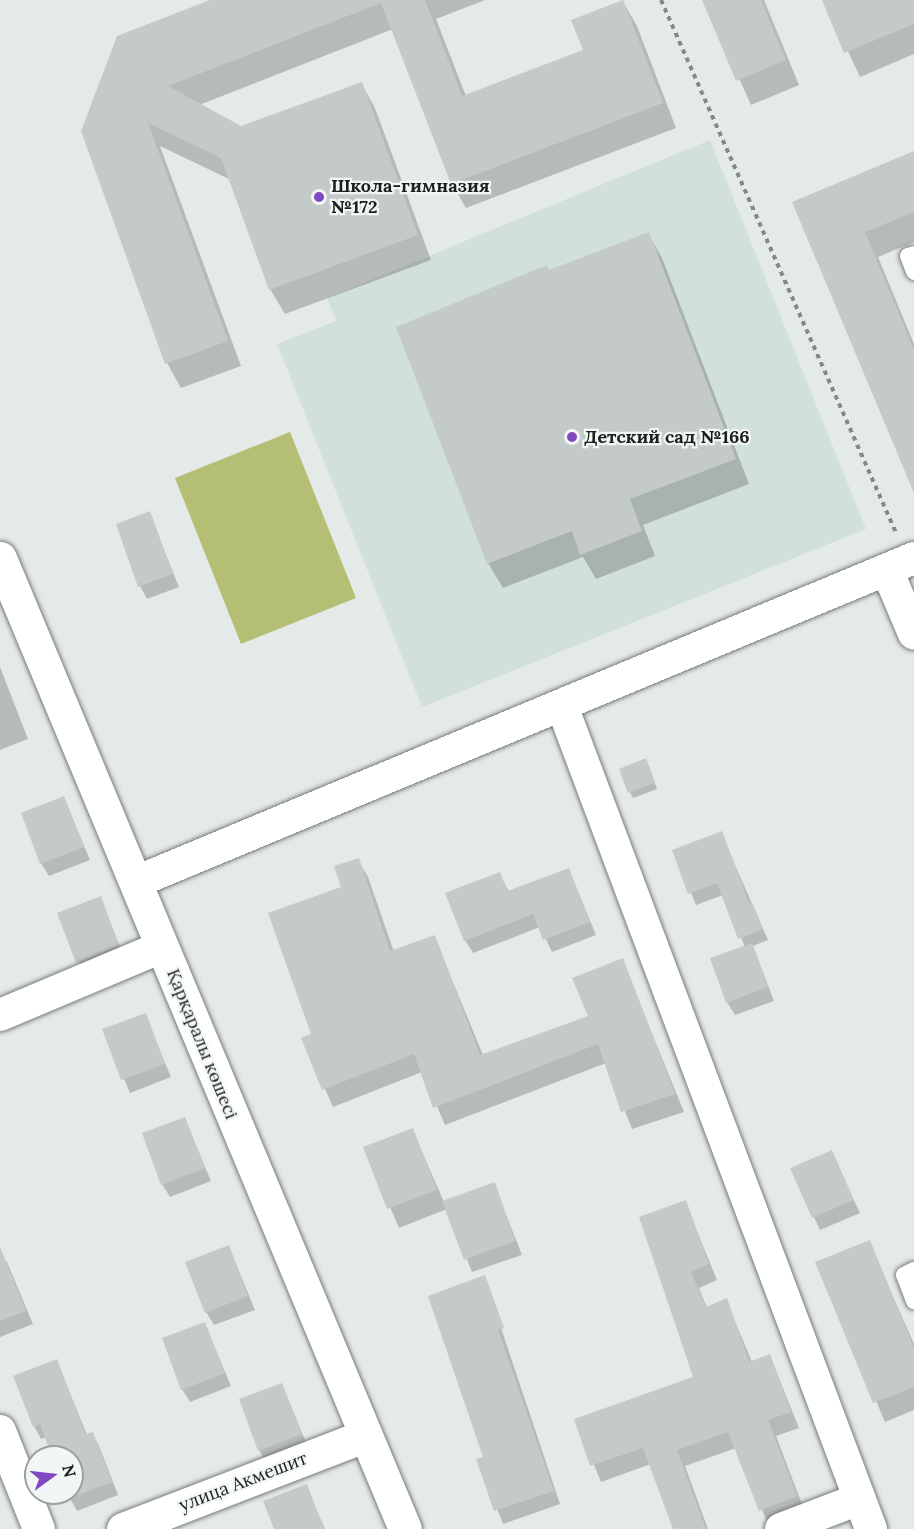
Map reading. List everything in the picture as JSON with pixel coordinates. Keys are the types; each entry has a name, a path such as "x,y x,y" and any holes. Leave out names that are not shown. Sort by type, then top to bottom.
{"street":[{"name":"Қарқаралы көшесі","path":"0,558 364,1436 405,1529"},
{"path":"136,882 903,562 914,634"},
{"path":"562,706 870,1529"},
{"path":"0,1015 162,947"},
{"path":"0,1431 39,1529"},
{"name":"улица Акмешит","path":"123,1529 364,1436"},
{"path":"781,1529 859,1498"}],"lane":[{"path":"914,254 908,256 914,272"},
{"path":"914,1270 904,1275 914,1301"}],"path":[{"path":"662,0 903,562"}],"shaded area":[{"name":"Детский сад №166","path":"710,140 866,529 422,707 277,344 336,321 327,298"}],"green space":[{"path":"290,432 356,598 241,644 175,478"}],"building":[{"name":"Школа-гимназия №172","path":"210,0 425,0 462,96 583,50 571,20 623,0 663,103 451,184 381,3 168,86 241,126 362,82 418,235 269,290 221,158 148,123 228,341 165,364 81,131 117,36"},
{"path":"702,0 761,0 786,60 736,81"},
{"path":"822,0 914,0 914,24 844,53"},
{"path":"914,151 914,212 865,232 914,350 914,493 792,202"},
{"path":"649,232 736,459 630,499 642,531 580,555 572,531 487,564 396,327 547,265 549,270"},
{"path":"150,511 173,574 138,587 116,524"},
{"path":"646,758 655,783 628,793 619,769"},
{"path":"64,796 84,847 40,864 21,813"},
{"path":"722,831 749,903 752,902 763,929 738,939 717,883 688,894 672,850"},
{"path":"359,858 390,951 435,935 480,1055 588,1016 572,978 623,958 675,1094 621,1112 598,1044 433,1108 414,1054 322,1090 301,1038 311,1034 268,913 341,887 334,866"},
{"path":"569,868 590,922 543,940 533,914 464,941 445,893 500,872 507,891"},
{"path":"101,896 119,945 76,963 57,913"},
{"path":"752,943 768,987 726,1003 710,958"},
{"path":"146,1013 165,1064 121,1080 102,1029"},
{"path":"185,1117 205,1168 161,1185 142,1133"},
{"path":"413,1128 437,1190 387,1209 363,1147"},
{"path":"832,1150 854,1200 812,1218 790,1168"},
{"path":"495,1182 515,1241 464,1260 442,1201"},
{"path":"686,1200 709,1264 691,1272 706,1307 727,1298 749,1362 770,1354 791,1412 768,1420 797,1496 759,1511 728,1432 677,1450 706,1529 673,1529 643,1448 590,1466 574,1419 693,1377 639,1217"},
{"path":"870,1240 914,1348 914,1387 873,1403 815,1262"},
{"path":"229,1245 248,1296 205,1313 185,1262"},
{"path":"0,1247 26,1311 0,1321"},
{"path":"485,1275 504,1328 498,1330 554,1491 494,1511 476,1459 483,1457 428,1296"},
{"path":"205,1322 225,1373 181,1390 162,1338"},
{"path":"57,1359 85,1434 93,1432 112,1482 84,1493 84,1445 48,1445 40,1424 33,1427 13,1376"},
{"path":"282,1383 302,1434 258,1451 239,1399"},
{"path":"307,1484 324,1529 274,1529 263,1501"}],"place":[{"name":"Школа-гимназия №172","path":"319,197"},
{"name":"Детский сад №166","path":"572,437"}]}
